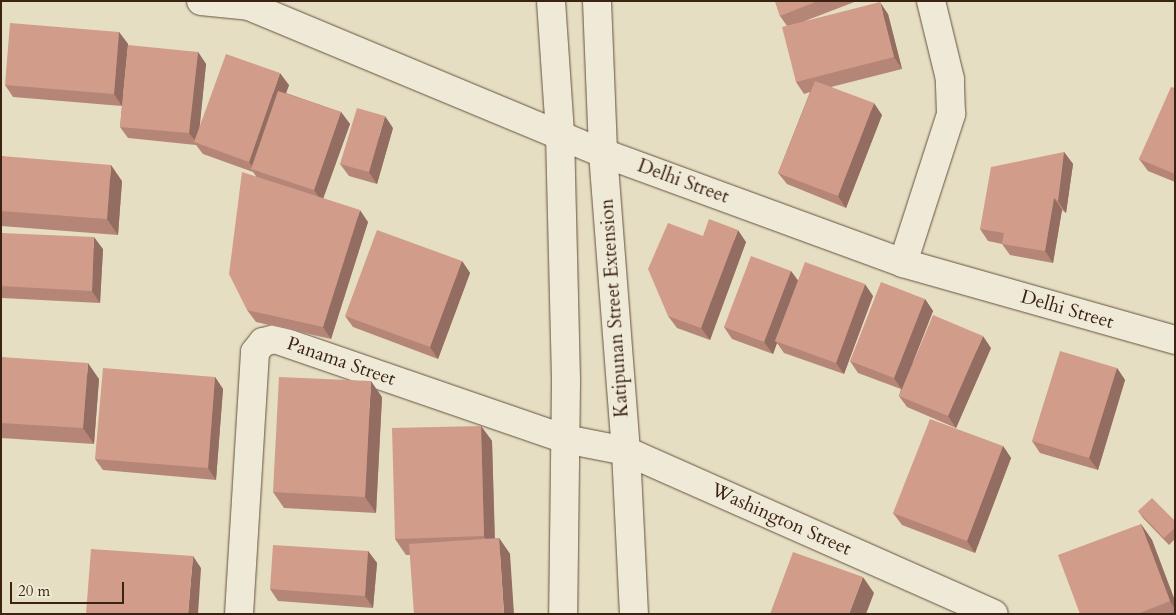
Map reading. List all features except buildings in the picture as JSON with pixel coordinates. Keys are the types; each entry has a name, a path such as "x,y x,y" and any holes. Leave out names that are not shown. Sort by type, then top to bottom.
{"street":[{"name":"Delhi Street","path":"201,1 249,4 604,152 904,264 1175,340"},
{"path":"551,1 560,134 565,439 563,614"},
{"name":"Katipunan Street Extension","path":"597,1 604,152 626,452 634,614"},
{"path":"904,264 951,114 950,79 931,1"},
{"name":"Panama Street","path":"239,614 255,352 263,342 276,339 565,439"},
{"name":"Washington Street","path":"565,439 626,452 994,614"}]}
